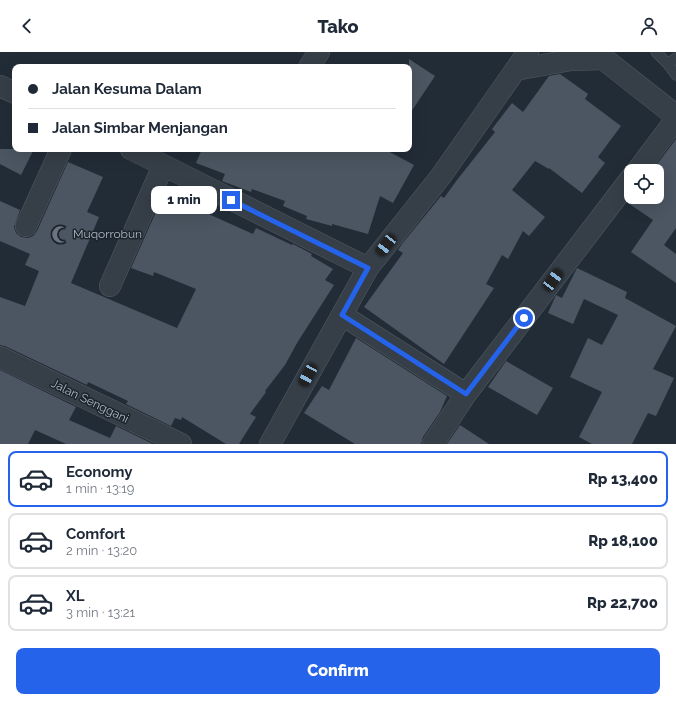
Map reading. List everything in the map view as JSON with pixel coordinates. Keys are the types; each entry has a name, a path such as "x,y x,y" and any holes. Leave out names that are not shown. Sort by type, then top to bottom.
{"street":[{"path":"311,64 319,52"},
{"path":"270,444 368,268 441,176 528,52"},
{"path":"514,70 600,55 676,116"},
{"path":"0,86 12,92"},
{"path":"642,164 676,119"},
{"path":"26,226 60,152"},
{"path":"137,152 368,268"},
{"path":"110,286 163,166"},
{"path":"433,444 466,394 624,187"},
{"path":"342,315 466,394"},
{"name":"Jalan Senggani","path":"0,358 181,444"}],"lane":[{"path":"656,52 672,61 676,75"}],"building":[{"path":"409,59 435,76 412,110 412,64 409,64"},
{"path":"560,74 588,94 585,99 621,126 598,157 605,163 582,193 549,168 535,161 512,190 545,217 529,236 523,231 508,259 502,255 486,284 494,288 444,364 364,307 403,253 398,250 402,244 441,196 444,198 495,132 492,129 512,103 523,112 549,76"},
{"path":"676,139 676,228 664,245 676,254 676,283 631,252 653,220 629,204 664,204 664,164 657,164"},
{"path":"0,149 12,149 12,152 32,152 21,175 0,164"},
{"path":"201,152 390,152 414,165 393,203 380,196 368,234 332,224 332,226 306,219 307,216 283,206 285,201 252,189 251,192 222,181 225,174 196,163"},
{"path":"68,162 103,177 87,212 99,217 71,283 177,328 196,289 154,272 153,276 131,268 164,194 253,234 256,228 292,245 293,244 312,254 311,256 333,269 325,280 334,285 297,343 285,365 250,414 256,417 239,444 226,444 182,417 181,420 175,418 171,426 126,404 128,401 88,382 87,385 0,345 0,297 25,306 39,271 25,265 30,254 0,241 0,201 20,210 14,227 16,233 21,237 28,238 33,236 37,231"},
{"path":"577,268 627,292 625,298 676,326 653,369 674,378 656,416 648,413 632,444 592,444 579,437 602,392 570,377 588,338 602,345 618,315 584,299 573,324 548,313 556,295 562,298"},
{"path":"356,338 447,396 440,412 423,437 421,444 355,444 304,413 322,386 329,390"},
{"path":"506,361 553,388 537,415 488,387"},
{"path":"0,370 76,407 69,420 110,438 116,426 153,444 66,444 35,430 28,444 0,444"},
{"path":"460,425 489,444 447,444"}],"place":[{"name":"Muqorrobun","path":"60,234"}],"route":[{"path":"231,200 368,268 342,315 466,394 524,318"}]}
